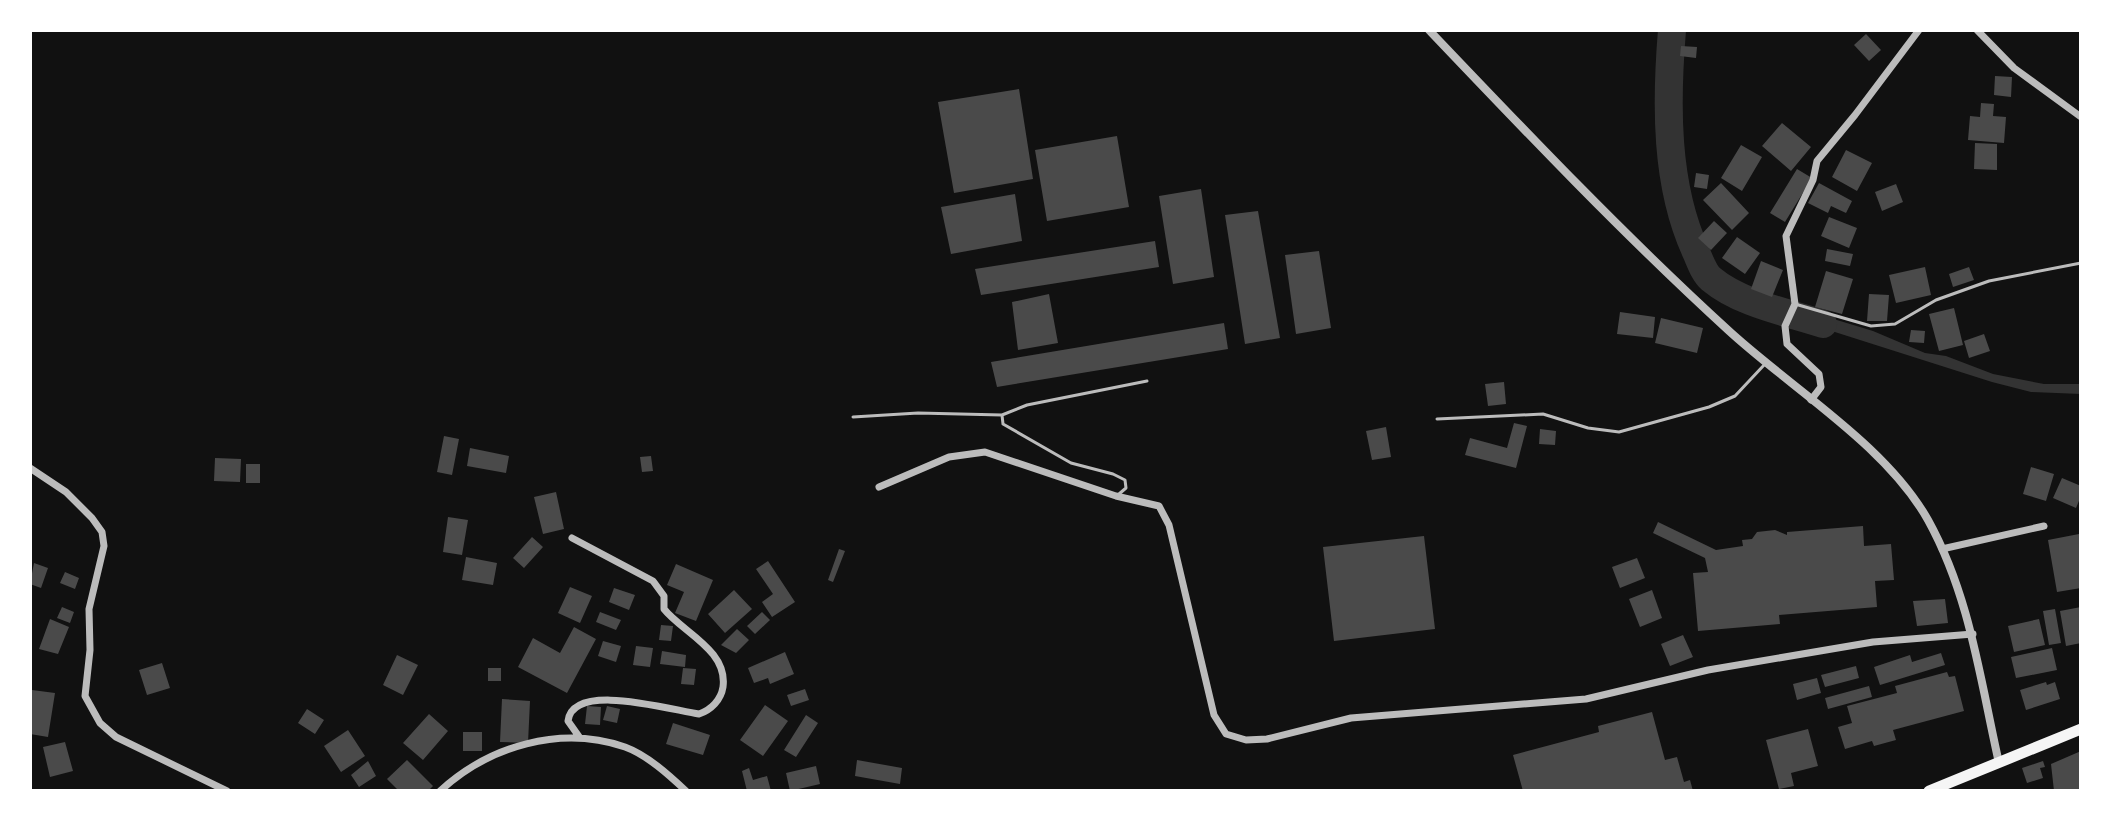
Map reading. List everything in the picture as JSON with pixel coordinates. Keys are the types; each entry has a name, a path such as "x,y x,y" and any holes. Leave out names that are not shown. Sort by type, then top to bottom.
{"highway":[{"path":"1929,791 2081,729"}],"street":[{"path":"1429,30 1601,211 1765,364 1887,464 1920,509 1942,549 1962,596 1973,634 1999,763"},
{"path":"1811,400 1821,387 1819,374 1787,344 1785,326 1794,306 1786,236 1813,180 1817,161 1919,30"},
{"path":"1977,30 2014,68 2081,117"},
{"path":"879,487 949,457 985,452 1116,496 1159,506 1169,525 1214,715 1226,734 1246,740 1267,739 1351,718 1586,699 1708,670 1843,647 1973,634"},
{"path":"30,468 66,492 102,532 104,546 89,609 90,650 85,696 100,723 116,737 227,791"},
{"path":"1942,549 2044,526"},
{"path":"572,538 653,581 664,596 664,609 711,652 725,677 722,694 710,710 699,714 610,699 578,703 569,712 568,721 580,738"},
{"path":"440,791 461,771 491,755 544,739 580,738 627,748 670,776 686,791"}],"lane":[{"path":"1794,306 1871,326 1895,324 1936,300 1989,281 2081,263"},
{"path":"1437,419 1543,414 1588,428 1619,432 1709,407 1735,396 1765,364"},
{"path":"853,417 918,413 1002,415 1027,405 1147,381"},
{"path":"1002,415 1003,424 1071,463 1125,480 1126,488 1116,496"}],"shaded area":[{"path":"1804,310 1993,374 2044,384 2081,384 2081,394 2031,392 1992,382 1794,319 1796,311"}],"building":[{"path":"1866,34 1881,50 1869,61 1854,45"},
{"path":"1681,46 1697,47 1696,58 1680,56"},
{"path":"1995,76 2012,77 2011,97 1994,95"},
{"path":"1019,89 1033,179 954,193 938,102"},
{"path":"1981,103 1994,104 1993,116 2006,117 2004,143 1968,140 1970,116 1980,117"},
{"path":"1782,123 1811,147 1791,171 1762,146"},
{"path":"1117,136 1129,207 1047,221 1035,150"},
{"path":"1975,143 1997,144 1997,170 1974,169"},
{"path":"1741,145 1762,157 1742,191 1721,178"},
{"path":"1846,150 1872,163 1857,191 1832,177"},
{"path":"1797,169 1812,178 1785,222 1770,213"},
{"path":"1696,173 1709,175 1707,189 1694,187"},
{"path":"1721,183 1749,213 1732,230 1703,200"},
{"path":"1819,183 1852,201 1846,213 1831,206 1828,213 1808,203"},
{"path":"1896,184 1903,202 1882,211 1875,192"},
{"path":"1201,189 1214,277 1173,284 1159,196"},
{"path":"1015,194 1022,241 951,254 941,207"},
{"path":"1258,211 1280,338 1245,344 1225,215"},
{"path":"1829,217 1857,228 1849,248 1821,236"},
{"path":"1714,221 1727,233 1711,250 1698,238"},
{"path":"1737,237 1760,253 1745,274 1722,258"},
{"path":"1155,241 1159,267 981,295 975,269"},
{"path":"1827,249 1853,254 1850,266 1825,261"},
{"path":"1319,251 1331,328 1296,334 1285,255"},
{"path":"1761,261 1783,270 1772,297 1751,289"},
{"path":"1925,267 1931,295 1896,303 1889,275"},
{"path":"1969,267 1974,280 1953,287 1949,274"},
{"path":"1826,271 1853,279 1842,314 1815,307"},
{"path":"1049,294 1058,343 1018,350 1012,302"},
{"path":"1869,294 1889,295 1887,321 1867,321"},
{"path":"1954,308 1963,345 1939,351 1929,314"},
{"path":"1620,312 1655,317 1653,338 1617,334"},
{"path":"1661,318 1703,328 1697,353 1655,343"},
{"path":"1224,323 1228,349 997,387 991,362"},
{"path":"1911,330 1925,331 1924,343 1909,342"},
{"path":"1984,334 1990,351 1969,358 1964,341"},
{"path":"1504,382 1506,404 1488,406 1485,384"},
{"path":"1514,423 1527,426 1516,468 1465,455 1470,438 1507,448"},
{"path":"1386,427 1391,457 1372,460 1366,431"},
{"path":"1540,429 1556,431 1555,445 1539,444"},
{"path":"444,436 459,439 452,475 437,472"},
{"path":"470,448 509,456 506,473 467,466"},
{"path":"651,456 653,471 642,472 640,457"},
{"path":"215,458 241,459 240,482 214,481"},
{"path":"246,464 260,464 260,483 246,483"},
{"path":"2031,467 2054,474 2046,501 2023,494"},
{"path":"2062,478 2081,486 2076,508 2053,498"},
{"path":"556,492 564,529 543,534 534,497"},
{"path":"448,517 468,520 462,555 443,552"},
{"path":"1658,522 1716,550 1743,546 1742,540 1752,539 1757,532 1775,530 1787,535 1787,532 1863,526 1864,546 1891,544 1894,580 1875,581 1877,607 1779,615 1780,624 1698,631 1693,573 1708,572 1705,558 1653,533"},
{"path":"2079,534 2081,588 2057,592 2048,540"},
{"path":"1424,536 1435,629 1334,641 1323,547"},
{"path":"532,537 543,547 524,568 513,558"},
{"path":"839,549 845,551 833,582 828,580"},
{"path":"466,557 497,563 493,585 462,580"},
{"path":"1637,558 1645,578 1620,588 1612,567"},
{"path":"768,561 795,602 772,617 762,602 773,594 756,569"},
{"path":"34,563 48,568 41,588 30,584"},
{"path":"676,564 713,580 696,621 675,613 684,592 667,585"},
{"path":"65,572 79,578 75,589 60,583"},
{"path":"570,587 592,596 580,623 558,613"},
{"path":"614,588 635,595 629,610 609,602"},
{"path":"734,590 752,609 725,633 708,614"},
{"path":"1652,590 1662,618 1640,627 1629,599"},
{"path":"1945,599 1948,623 1917,626 1913,601"},
{"path":"62,607 74,612 70,623 57,618"},
{"path":"2081,607 2081,643 2066,646 2060,611"},
{"path":"2055,609 2061,643 2049,645 2043,611"},
{"path":"600,612 621,620 616,630 596,622"},
{"path":"762,612 770,620 755,634 747,626"},
{"path":"50,619 69,627 58,654 39,649"},
{"path":"2039,619 2045,645 2014,652 2008,626"},
{"path":"661,625 673,626 671,641 659,640"},
{"path":"574,627 596,639 567,693 518,667 533,638 560,653"},
{"path":"737,629 749,640 736,653 721,645"},
{"path":"1683,635 1693,657 1670,666 1661,644"},
{"path":"603,641 621,646 616,662 598,656"},
{"path":"636,646 653,648 650,667 633,665"},
{"path":"2052,648 2057,670 2016,678 2011,657"},
{"path":"662,651 686,655 685,667 660,664"},
{"path":"785,652 794,674 770,684 768,678 754,683 748,668"},
{"path":"1941,653 1945,665 1880,685 1874,667 1910,655 1912,662"},
{"path":"397,655 418,665 403,695 383,685"},
{"path":"162,663 170,688 147,695 139,670"},
{"path":"1856,666 1859,678 1825,687 1821,675"},
{"path":"488,668 501,668 501,681 488,681"},
{"path":"683,668 696,669 694,685 681,684"},
{"path":"1947,672 1949,677 1955,676 1964,711 1893,730 1896,740 1874,746 1872,741 1845,749 1838,727 1852,723 1847,706 1897,693 1895,686"},
{"path":"1817,678 1821,693 1797,700 1793,684"},
{"path":"2046,682 2047,685 2055,682 2060,699 2026,710 2020,690"},
{"path":"1869,686 1872,697 1828,709 1825,698"},
{"path":"805,689 809,700 791,706 787,695"},
{"path":"32,690 55,693 48,737 30,734"},
{"path":"502,699 530,701 528,743 500,742"},
{"path":"765,705 788,721 763,756 740,740"},
{"path":"587,706 601,707 600,725 585,724"},
{"path":"607,706 620,709 617,723 603,720"},
{"path":"307,709 324,720 315,734 298,723"},
{"path":"1652,712 1665,760 1677,757 1684,782 1690,780 1693,791 1523,791 1513,755 1599,732 1598,726"},
{"path":"429,714 448,731 423,760 403,743"},
{"path":"806,715 818,723 796,757 784,750"},
{"path":"673,723 710,735 703,755 666,744"},
{"path":"1808,729 1818,766 1791,773 1794,786 1779,789 1766,740"},
{"path":"348,730 365,756 341,772 324,746"},
{"path":"463,732 482,732 482,751 463,751"},
{"path":"65,742 73,771 50,777 43,747"},
{"path":"2081,751 2081,791 2054,791 2051,764"},
{"path":"407,760 433,786 428,791 399,791 387,779"},
{"path":"857,760 902,768 900,784 855,776"},
{"path":"368,761 376,776 359,787 351,775"},
{"path":"2043,761 2045,767 2040,768 2043,778 2027,783 2022,768"},
{"path":"816,766 820,784 790,791 786,773"},
{"path":"749,768 753,780 767,776 771,791 747,791 742,771"}],"waterway":[{"path":"1672,30 1669,115 1673,172 1686,226 1702,267 1711,279 1736,295 1823,324"}]}
